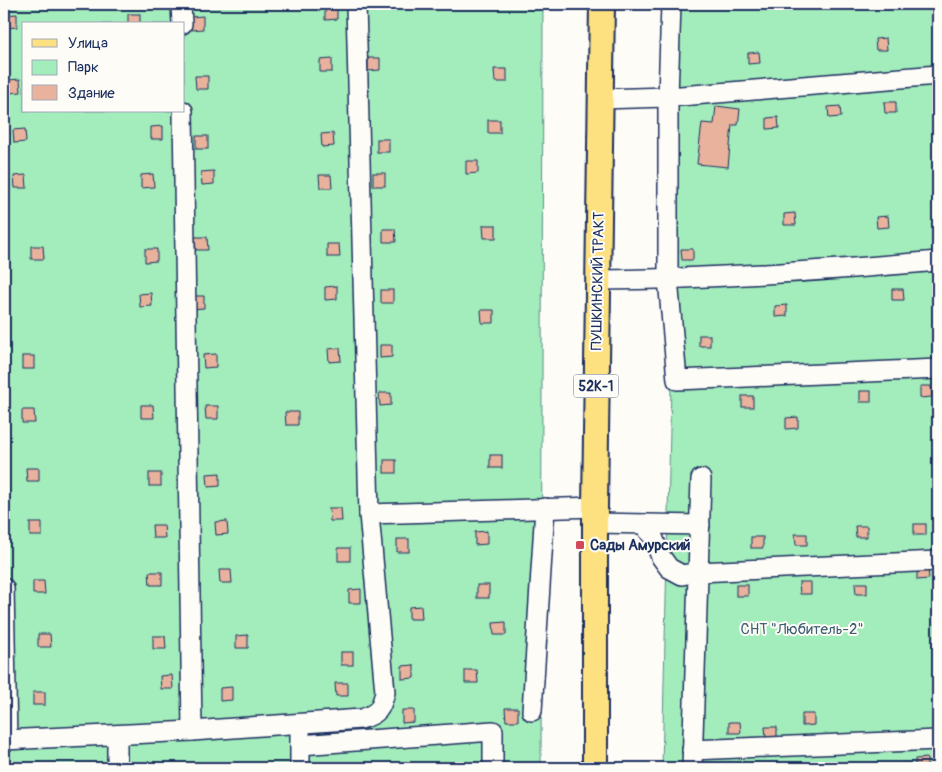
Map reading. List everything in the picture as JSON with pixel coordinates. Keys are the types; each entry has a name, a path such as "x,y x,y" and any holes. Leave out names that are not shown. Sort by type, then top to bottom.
{"main road":[{"name":"ПУШКИНСКИЙ ТРАКТ","path":"594,768 595,515 602,4"}],"lane":[{"path":"181,4 182,22"},
{"path":"4,588 6,740 192,731 361,719 373,715 382,706 385,692 369,514 356,4"},
{"path":"671,4 668,97 668,279 677,380 938,369"},
{"path":"600,99 668,97 938,75"},
{"path":"183,112 192,731"},
{"path":"598,280 668,279 865,267 938,260"},
{"path":"701,479 692,759 938,740"},
{"path":"369,514 545,508 644,524 700,525"},
{"path":"532,711 545,508"},
{"path":"644,524 653,536 661,557 669,568 682,575 698,572 938,561"},
{"path":"300,724 300,768"},
{"path":"300,745 493,731 493,768"},
{"path":"117,735 117,768"}],"green space":[{"path":"4,4 543,4 541,768 4,768"},
{"name":"СНТ \"Любитель-2\"","path":"680,4 938,4 938,768 662,768"}],"building":[{"path":"337,6 337,19 325,20 325,7"},
{"path":"17,14 17,27 5,28 5,15"},
{"path":"128,14 140,14 140,22 128,22"},
{"path":"203,16 203,29 191,30 191,17"},
{"path":"933,32 938,32 938,43 934,43"},
{"path":"886,38 887,50 876,50 875,39"},
{"path":"759,52 760,63 748,64 748,53"},
{"path":"368,58 380,58 380,70 368,71"},
{"path":"332,59 332,72 320,72 320,60"},
{"path":"494,69 507,69 507,82 495,82"},
{"path":"195,76 208,76 208,89 196,89"},
{"path":"20,79 21,92 9,93 8,80"},
{"path":"884,102 896,102 896,113 885,113"},
{"path":"716,106 740,109 738,125 732,125 728,167 697,164 702,123 714,124"},
{"path":"840,106 841,117 829,118 828,107"},
{"path":"778,117 779,128 767,129 767,118"},
{"path":"488,120 500,120 500,133 488,133"},
{"path":"163,126 163,139 151,139 151,127"},
{"path":"25,129 26,142 14,143 13,130"},
{"path":"333,133 334,146 322,147 321,134"},
{"path":"196,136 208,136 208,149 196,149"},
{"path":"377,139 389,139 389,152 377,152"},
{"path":"466,161 478,161 478,173 466,174"},
{"path":"214,171 214,184 202,185 201,172"},
{"path":"373,173 385,173 385,186 373,186"},
{"path":"153,174 154,187 141,188 141,175"},
{"path":"26,175 27,188 15,188 14,176"},
{"path":"319,175 331,175 332,188 320,188"},
{"path":"795,213 796,225 784,225 784,214"},
{"path":"888,216 889,227 877,228 876,217"},
{"path":"483,225 496,225 496,238 484,238"},
{"path":"383,229 395,229 396,242 383,242"},
{"path":"195,237 207,237 208,250 196,250"},
{"path":"327,244 339,244 340,257 327,257"},
{"path":"31,246 43,246 44,259 31,259"},
{"path":"145,249 157,249 157,261 145,262"},
{"path":"681,249 693,249 693,260 682,260"},
{"path":"337,286 337,299 325,300 325,287"},
{"path":"892,289 903,289 904,300 892,300"},
{"path":"381,290 393,290 393,303 381,303"},
{"path":"151,293 152,306 140,307 139,294"},
{"path":"192,296 204,296 204,308 192,309"},
{"path":"787,305 787,316 775,317 775,306"},
{"path":"481,310 494,310 494,323 482,323"},
{"path":"699,335 710,335 710,346 699,346"},
{"path":"380,345 392,345 392,357 380,358"},
{"path":"340,348 341,361 329,362 328,349"},
{"path":"216,354 216,367 204,368 203,355"},
{"path":"22,356 34,356 34,369 22,369"},
{"path":"920,386 931,386 932,397 920,398"},
{"path":"860,391 871,391 871,402 860,402"},
{"path":"379,393 391,393 391,405 380,406"},
{"path":"742,396 753,396 753,407 742,407"},
{"path":"141,405 153,405 154,418 141,418"},
{"path":"205,406 218,406 218,419 206,419"},
{"path":"22,410 34,410 35,423 22,423"},
{"path":"285,412 298,412 298,425 286,425"},
{"path":"798,417 798,428 786,429 786,418"},
{"path":"490,455 502,455 502,468 490,468"},
{"path":"384,460 396,460 396,473 384,473"},
{"path":"26,468 39,468 39,481 27,481"},
{"path":"149,473 161,473 161,486 149,486"},
{"path":"220,473 220,486 208,487 207,474"},
{"path":"329,508 341,508 342,521 330,521"},
{"path":"227,521 228,534 216,535 215,522"},
{"path":"30,523 42,523 42,536 30,536"},
{"path":"914,524 926,524 926,535 914,535"},
{"path":"152,525 164,525 165,538 153,538"},
{"path":"855,526 867,526 867,537 856,537"},
{"path":"487,531 487,544 475,545 475,532"},
{"path":"795,534 807,534 807,545 796,545"},
{"path":"751,537 763,537 763,548 751,548"},
{"path":"397,539 409,539 409,552 397,552"},
{"path":"338,548 350,548 350,561 338,561"},
{"path":"928,568 929,579 917,580 917,569"},
{"path":"219,570 231,570 232,583 220,583"},
{"path":"149,572 162,572 162,585 150,585"},
{"path":"33,581 44,581 45,594 33,594"},
{"path":"799,582 811,582 811,594 800,594"},
{"path":"855,583 867,583 867,594 856,594"},
{"path":"477,585 489,585 489,598 477,598"},
{"path":"736,585 748,585 748,596 736,596"},
{"path":"361,589 361,603 349,603 349,590"},
{"path":"421,606 422,619 409,619 409,607"},
{"path":"506,622 506,635 494,635 493,623"},
{"path":"38,634 50,634 51,647 38,647"},
{"path":"248,635 248,648 236,648 236,636"},
{"path":"153,636 165,636 166,649 153,649"},
{"path":"341,652 353,652 353,665 341,665"},
{"path":"414,665 414,678 402,679 402,666"},
{"path":"465,670 477,670 478,683 465,683"},
{"path":"172,675 173,689 161,689 160,676"},
{"path":"335,683 348,683 348,696 336,696"},
{"path":"232,687 232,700 220,701 220,688"},
{"path":"33,692 45,692 45,705 33,705"},
{"path":"505,708 518,708 518,721 506,721"},
{"path":"402,710 414,710 414,722 402,723"},
{"path":"802,714 814,714 814,725 802,726"},
{"path":"729,722 740,722 741,733 729,733"},
{"path":"765,727 777,727 777,738 766,738"},
{"path":"927,758 927,768 915,768 915,759"},
{"path":"461,762 461,768 449,768 449,763"}],"place":[{"name":"Сады Амурский","path":"580,545"}]}
